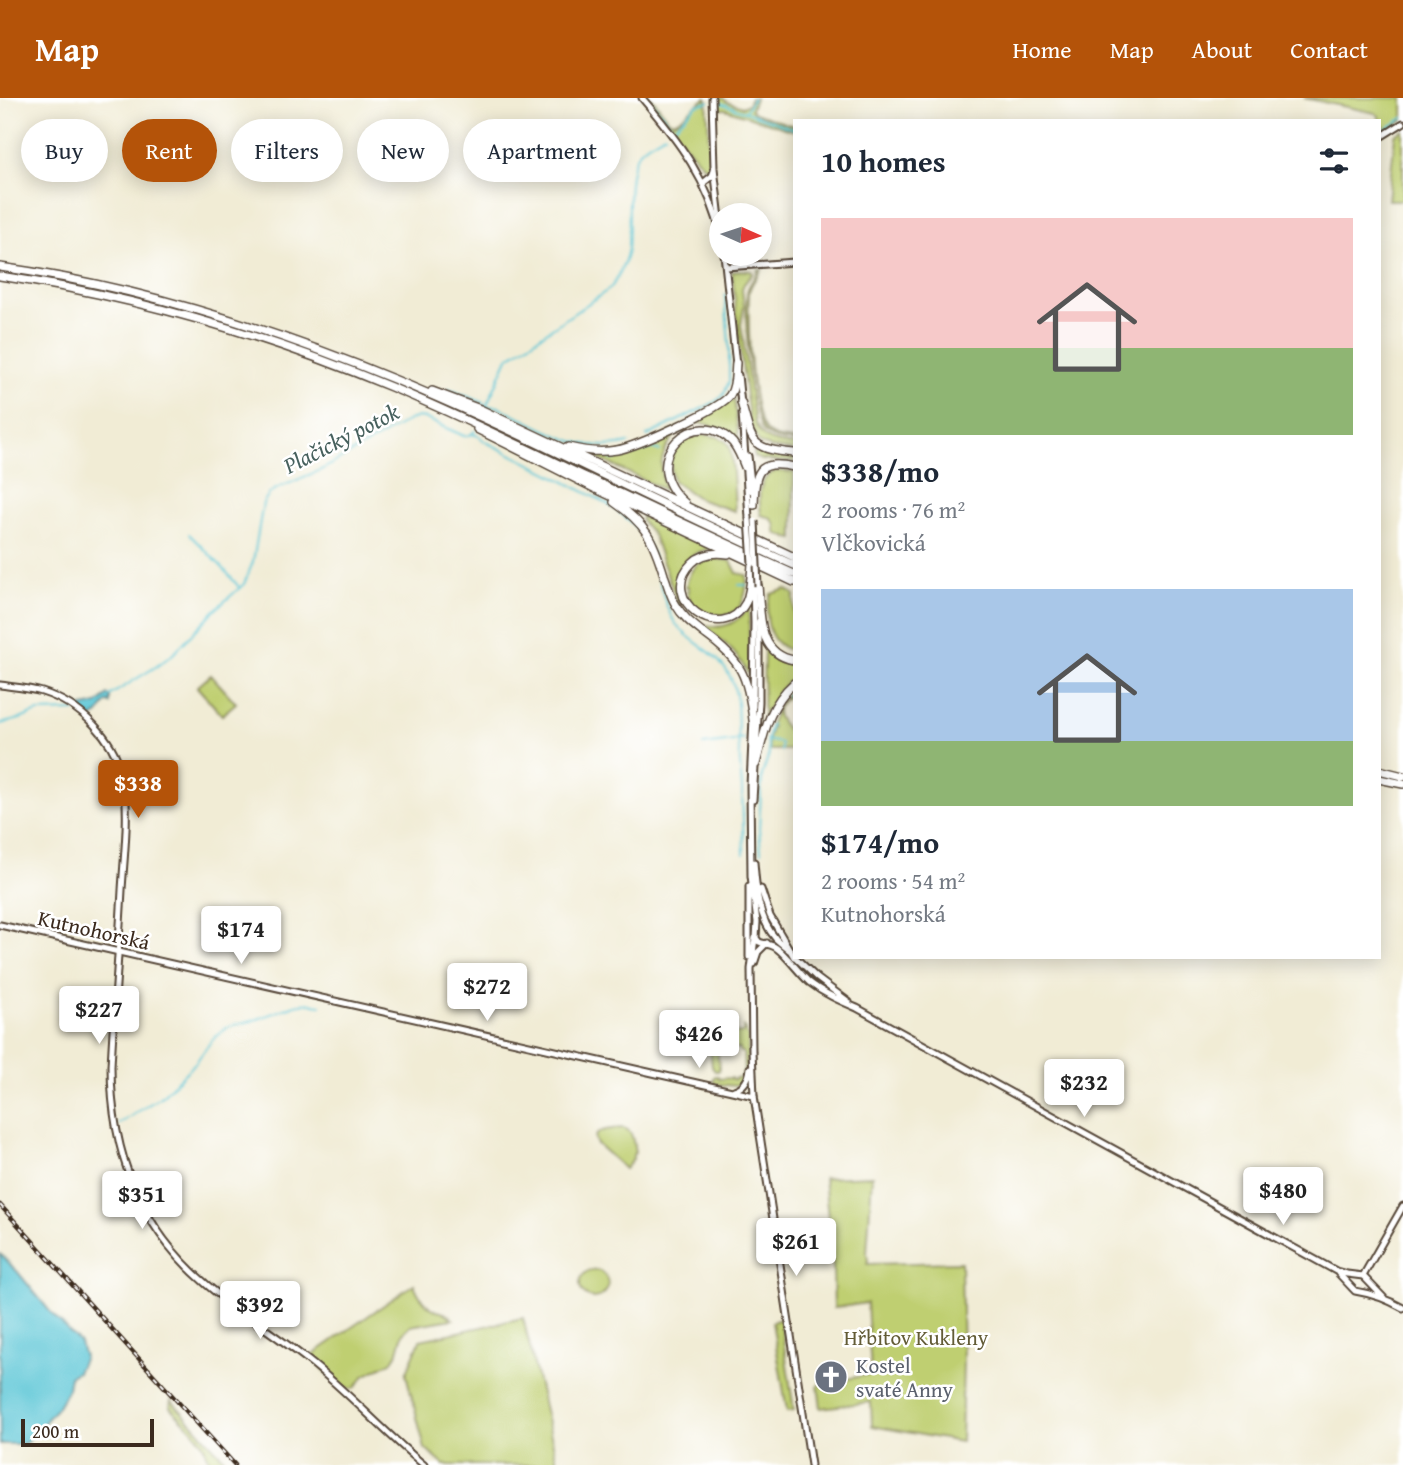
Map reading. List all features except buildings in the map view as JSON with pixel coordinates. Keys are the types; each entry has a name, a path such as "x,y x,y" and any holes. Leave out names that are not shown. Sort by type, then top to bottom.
{"highway":[{"path":"0,268 98,286 215,316 319,350 375,372 476,419 793,579"},
{"path":"0,276 98,294 214,324 317,358 442,409 476,419 793,565"},
{"path":"490,426 572,448 592,451 619,450 641,444 719,405 727,399 733,388 736,363"},
{"path":"741,402 750,435 757,444 766,449 793,453"},
{"path":"490,426 596,489 644,527 656,550 676,606 690,623 727,650 741,669 749,691 753,720"},
{"path":"697,512 676,494 667,478 667,457 678,439 685,433 698,429 718,432 734,444 745,467"},
{"path":"550,442 793,556"},
{"path":"754,505 755,482 763,468 775,464 793,467"},
{"path":"596,489 793,580"},
{"path":"775,547 793,551"},
{"path":"739,557 716,553 695,560 688,567 683,579 684,597 688,605 697,614 721,620 733,615 743,606 754,584"},
{"path":"752,564 765,639 777,653 793,660"},
{"path":"756,764 769,715 793,683"},
{"path":"1381,770 1403,776"},
{"path":"1381,779 1403,784"}],"main road":[{"path":"642,98 684,151 703,183 711,203"},
{"path":"712,98 718,203"},
{"path":"1381,137 1403,123"},
{"path":"703,183 712,176 714,167"},
{"path":"751,977 748,904 759,682 752,519 726,267 793,262"},
{"path":"744,439 754,505 752,564"},
{"path":"754,584 750,786 756,934 751,962 751,1051 754,1096 811,1465"},
{"path":"0,685 42,692 60,699 78,711 106,740 124,782 125,826 111,1094 120,1147 142,1206 169,1247 191,1270 225,1299 309,1361 424,1465"},
{"path":"752,859 763,917 772,934 793,955"},
{"path":"752,859 766,907 789,950"},
{"name":"Kutnohorská","path":"0,925 754,1096"},
{"path":"756,934 760,928 768,928"},
{"path":"756,934 759,942 779,950 799,972 830,997 858,1008 1336,1271 1355,1292 1384,1298 1403,1308"},
{"path":"751,977 756,956 771,940 772,934"},
{"path":"797,959 817,978 858,1008"},
{"path":"727,1090 738,1089 746,1081 751,1051"},
{"path":"1361,1292 1367,1288 1365,1278 1403,1206"},
{"path":"1336,1271 1365,1278 1384,1298"},
{"path":"1351,1287 1356,1276"}],"green space":[{"path":"646,98 652,98 673,122 707,98 710,168 704,167"},
{"path":"717,98 742,107 748,104 751,98 755,98 751,109 754,113 793,126 793,131 725,109 717,112"},
{"path":"1304,98 1403,98 1403,120 1385,132 1381,119 1375,113"},
{"path":"1403,130 1403,200 1388,200 1395,135"},
{"path":"758,269 761,269 749,293 752,378 746,322 748,287"},
{"path":"738,270 753,273 742,289 744,306 741,325 755,423 766,438 793,445 793,451 771,448 759,443 750,425 732,272"},
{"path":"734,399 739,443 723,430 709,425 696,424 683,428 671,439 662,461 663,483 667,491 595,457 637,449"},
{"path":"756,401 762,424 768,433 793,442 770,437 760,427"},
{"path":"702,434 712,435 728,444 733,466 735,511 701,500 673,481 671,463 675,449 685,440"},
{"path":"754,452 769,453 793,457 793,462 762,460 754,457"},
{"path":"776,471 793,472 793,539 776,533 773,521 761,515 760,490 770,474"},
{"path":"642,516 709,547 691,556 681,569 678,577 679,606 653,535 641,520"},
{"path":"705,560 731,561 737,573 747,575 743,600 736,610 724,615 696,608 687,591 689,587 686,587 696,565"},
{"path":"786,589 793,593 793,651 778,643 769,629 767,612 771,594"},
{"path":"748,608 747,673 729,647 705,628 730,624"},
{"path":"764,650 767,650 779,660 793,664 793,677 779,691 763,716"},
{"path":"211,675 236,703 222,715 197,687"},
{"path":"793,685 793,691 781,704 778,714 793,736 793,750 769,750 770,725 778,706"},
{"path":"743,1026 748,1037 745,1079 735,1086 716,1084 713,1081 715,1076 719,1079 735,1080 740,1078 744,1071 743,1052 731,1049 730,1034 743,1033"},
{"path":"717,1042 719,1071 712,1067 710,1047"},
{"path":"623,1128 631,1134 635,1153 625,1169 596,1143 595,1137 603,1130"},
{"name":"Hřbitov Kukleny","path":"872,1176 867,1264 961,1262 961,1442 872,1426 871,1402 821,1408 818,1385 871,1374 867,1303 834,1308 833,1267 824,1178"},
{"path":"594,1270 604,1274 608,1284 604,1294 594,1298 584,1294 580,1284 584,1274"},
{"path":"414,1284 429,1306 453,1319 410,1326 403,1333 397,1355 391,1362 364,1376 355,1388 344,1386 312,1355"},
{"path":"523,1318 558,1465 444,1465 425,1449 406,1374 420,1340"},
{"path":"780,1319 794,1410 787,1411 772,1322"},
{"path":"171,1400 230,1465 208,1465 210,1460 203,1444 170,1407"}],"water":[{"path":"108,695 110,703 107,702 91,719 79,708 97,704"},
{"path":"0,1254 80,1343 84,1357 77,1372 70,1376 68,1389 57,1408 23,1444 0,1444"}],"waterway":[{"name":"Plačický potok","path":"648,98 673,128 697,105 709,102"},
{"path":"745,112 753,98"},
{"name":"Plačický potok","path":"715,101 793,129"},
{"name":"Plačický potok","path":"1381,132 1403,118"},
{"name":"Plačický potok","path":"486,407 508,358 611,288 624,264 628,248 630,189 636,157 641,150 665,134"},
{"path":"647,436 723,396 729,382 725,295"},
{"path":"449,389 483,403 486,408 499,407 577,442 594,446 629,443"},
{"name":"Plačický potok","path":"109,696 172,655 244,584 253,562 263,503 269,494 323,469 409,420 424,418 464,436 475,431"},
{"path":"472,434 601,501 621,513 638,530 650,550 670,615 687,636 709,652 727,671 737,701 738,738 743,739"},
{"path":"610,455 611,459 614,459 652,448 660,451"},
{"path":"189,534 239,587"},
{"path":"739,585 746,585"},
{"path":"787,695 793,689"},
{"name":"Plačický potok","path":"0,724 38,712 75,711"},
{"path":"761,852 759,829 762,775 769,754 767,740 771,724"},
{"path":"703,745 734,741 738,738 744,854"},
{"path":"766,740 781,743 781,751"},
{"path":"119,1124 162,1096 227,1027 295,1005 321,1005"}],"railway":[{"path":"0,1205 235,1465"}],"place":[{"name":"Kostel svaté Anny","path":"831,1377"}]}
